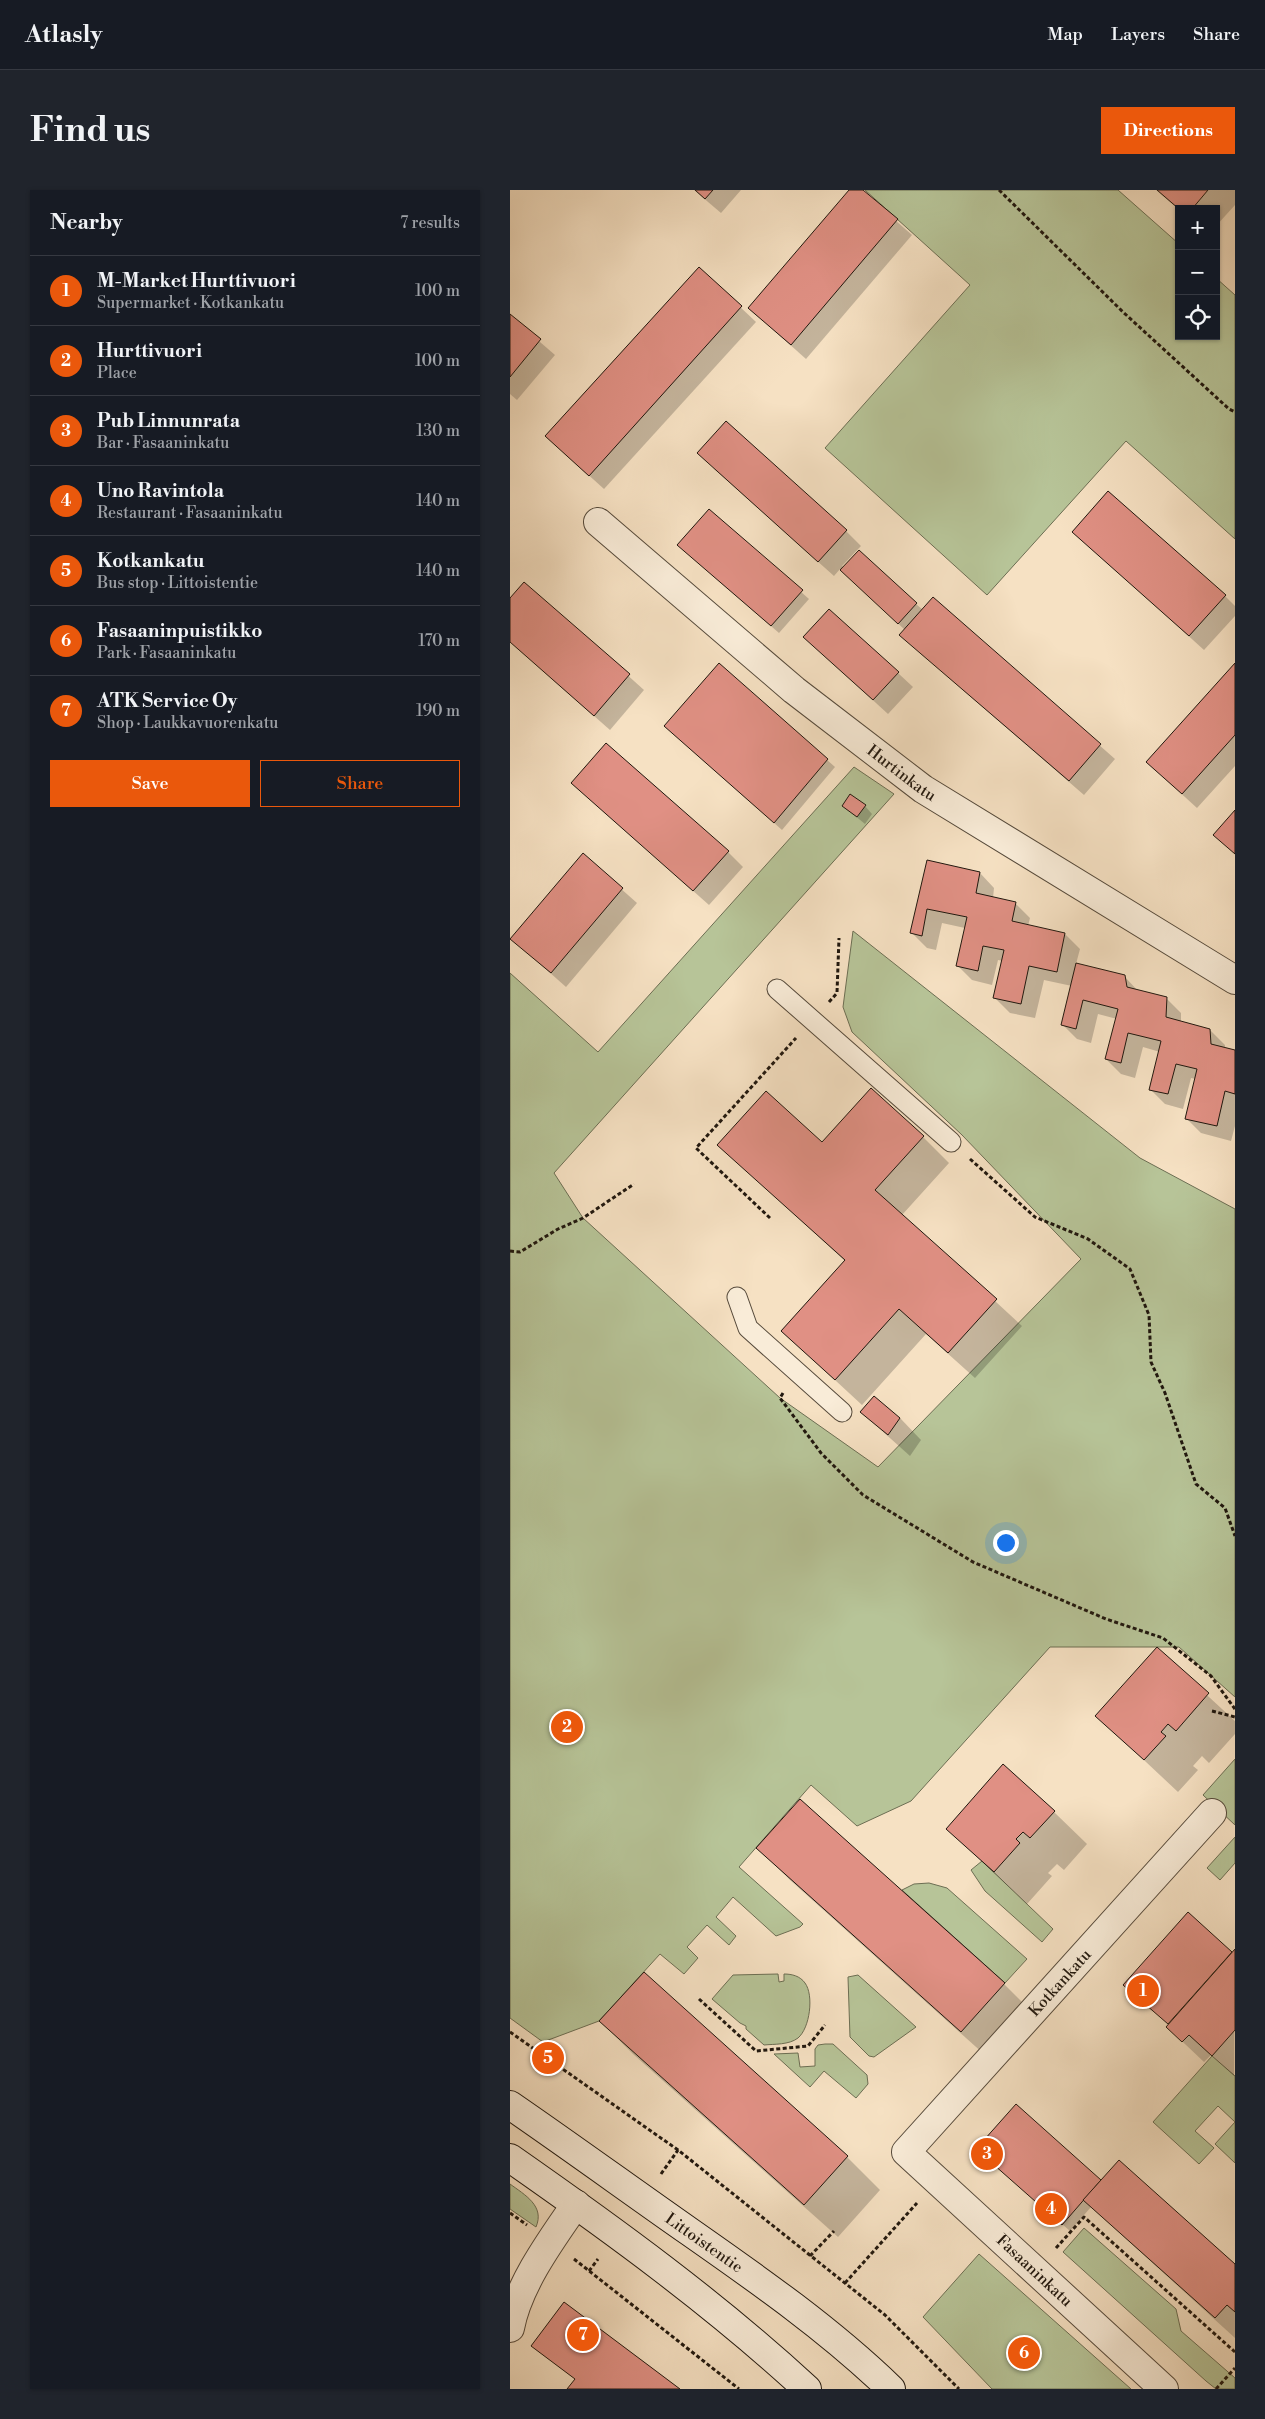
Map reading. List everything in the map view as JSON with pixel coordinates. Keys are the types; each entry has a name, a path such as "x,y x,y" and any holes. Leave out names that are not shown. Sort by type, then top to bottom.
{"street":[{"name":"Hurtinkatu","path":"598,522 794,690 923,789 1235,980"},
{"name":"Kotkankatu","path":"906,2152 1212,1814"},
{"name":"Littoistentie","path":"510,2105 592,2161 806,2316 865,2364 891,2389"},
{"name":"Fasaaninkatu","path":"906,2152 1164,2389"},
{"path":"510,2158 617,2233 714,2310 807,2389"},
{"path":"511,2314 550,2241 576,2204"}],"lane":[{"path":"777,989 951,1142"},
{"path":"737,1297 748,1328 842,1412"}],"path":[{"path":"999,190 1123,312 1228,409 1235,412"},
{"path":"770,1218 696,1148 837,993 839,938"},
{"path":"951,1142 1035,1217 1088,1239 1130,1269 1149,1315 1151,1362 1165,1393 1196,1484 1225,1508 1235,1536"},
{"path":"510,1251 520,1252 558,1229 583,1218 634,1184"},
{"path":"794,1370 780,1398 820,1453 863,1495 973,1562 1106,1620 1164,1638 1211,1676 1235,1710"},
{"path":"1212,1711 1235,1717"},
{"path":"700,1999 756,2051 808,2046 825,2025"},
{"path":"510,2032 678,2150 886,2315 959,2389"},
{"path":"659,2176 678,2150"},
{"path":"845,2283 918,2202"},
{"path":"510,2213 589,2271 738,2389"},
{"path":"1053,2252 1084,2217 1235,2352"},
{"path":"810,2256 834,2231"},
{"path":"589,2271 603,2252"},
{"path":"1216,2389 1235,2368"}],"green space":[{"path":"865,190 1118,190 1175,240 1175,340 1220,340 1220,282 1235,295 1235,539 1126,441 987,595 825,448 970,285"},
{"path":"854,767 894,794 554,1173 583,1218 780,1398 878,1467 1081,1259 962,1135 852,1032 843,1007 853,931 1140,1158 1235,1209 1235,1697 1179,1647 1050,1647 911,1801 857,1826 811,1785 739,1867 803,1924 800,1927 776,1936 733,1897 716,1917 736,1936 729,1945 707,1925 687,1947 698,1958 684,1974 660,1954 599,2021 543,2042 510,2018 510,973 598,1052"},
{"path":"1235,1759 1235,1825 1203,1795"},
{"path":"1235,1837 1235,1863 1220,1880 1207,1868"},
{"path":"982,1861 1053,1929 1042,1942 985,1891 971,1870"},
{"path":"929,1883 947,1888 1027,1959 1005,1983 902,1890 914,1884"},
{"path":"778,1974 779,1982 784,1981 784,1974 787,1974 798,1977 805,1983 808,1988 810,2003 808,2019 798,2038 781,2044 764,2045 746,2029 746,2026 712,1999 733,1975"},
{"path":"858,1975 916,2027 874,2057 869,2056 850,2037 848,1977"},
{"path":"833,2044 867,2075 868,2084 856,2098 824,2071 810,2087 774,2054 798,2053 800,2067 815,2066 815,2049 818,2045"},
{"path":"1212,2056 1235,2076 1235,2122 1218,2106 1195,2131 1214,2148 1199,2164 1153,2122"},
{"path":"1235,2122 1235,2163 1215,2144"},
{"path":"510,2184 527,2197 536,2207 538,2220 536,2227 510,2209"},
{"path":"1084,2228 1176,2309 1181,2331 1235,2378 1235,2389 1216,2389 1063,2252"},
{"path":"979,2254 1131,2389 992,2389 923,2317"}],"building":[{"path":"695,190 713,190 705,199"},
{"path":"849,190 863,190 898,219 791,345 748,308"},
{"path":"1157,190 1208,190 1195,205 1175,206"},
{"path":"699,267 742,306 589,476 545,436"},
{"path":"510,314 541,339 510,377"},
{"path":"726,421 847,530 818,562 697,453"},
{"path":"1108,491 1226,595 1189,636 1072,532"},
{"path":"709,509 803,590 771,626 677,545"},
{"path":"859,550 917,603 898,624 840,570"},
{"path":"524,582 630,674 594,716 510,642 510,598"},
{"path":"933,597 1101,744 1069,781 899,635"},
{"path":"829,609 899,672 873,700 803,637"},
{"path":"719,663 828,759 774,823 664,726"},
{"path":"1235,663 1235,735 1182,794 1146,762"},
{"path":"606,743 729,851 693,891 571,783"},
{"path":"850,794 866,805 857,817 842,806"},
{"path":"1235,810 1235,854 1213,835"},
{"path":"583,853 623,888 551,973 510,939"},
{"path":"927,860 980,872 976,893 1016,902 1012,921 1065,933 1057,972 1029,966 1021,1004 993,998 1004,950 983,946 978,971 956,966 967,917 927,909 922,936 910,933"},
{"path":"1076,963 1125,975 1127,987 1167,997 1166,1017 1210,1029 1211,1044 1235,1050 1235,1094 1225,1091 1217,1126 1185,1119 1197,1069 1176,1064 1168,1094 1149,1090 1161,1041 1128,1033 1121,1063 1105,1059 1118,1009 1083,1000 1076,1029 1061,1025"},
{"path":"871,1088 924,1136 875,1190 997,1299 948,1353 899,1309 835,1380 781,1331 845,1260 717,1145 766,1091 822,1142"},
{"path":"874,1396 900,1418 888,1435 860,1412"},
{"path":"1157,1647 1209,1693 1176,1731 1168,1724 1161,1732 1166,1736 1144,1760 1095,1716"},
{"path":"1003,1764 1055,1811 1030,1838 1023,1832 1016,1839 1020,1843 994,1872 946,1829"},
{"path":"800,1799 1005,1983 961,2032 756,1848"},
{"path":"1188,1912 1232,1952 1168,2024 1123,1985"},
{"path":"1235,1949 1235,2030 1212,2056 1189,2035 1182,2042 1166,2027"},
{"path":"644,1972 848,2156 804,2205 599,2021"},
{"path":"1016,2104 1101,2180 1062,2225 976,2149"},
{"path":"1119,2160 1235,2264 1235,2312 1227,2305 1215,2318 1083,2200"},
{"path":"564,2302 680,2389 567,2389 575,2379 531,2346"}],"place":[{"name":"Hurttivuori","path":"567,1727"},
{"name":"M-Market Hurttivuori","path":"1143,1991"},
{"name":"Kotkankatu","path":"548,2058"},
{"name":"Pub Linnunrata","path":"987,2154"},
{"name":"Uno Ravintola","path":"1051,2209"},
{"name":"ATK Service Oy","path":"583,2335"},
{"name":"Fasaaninpuistikko","path":"1024,2353"}]}
